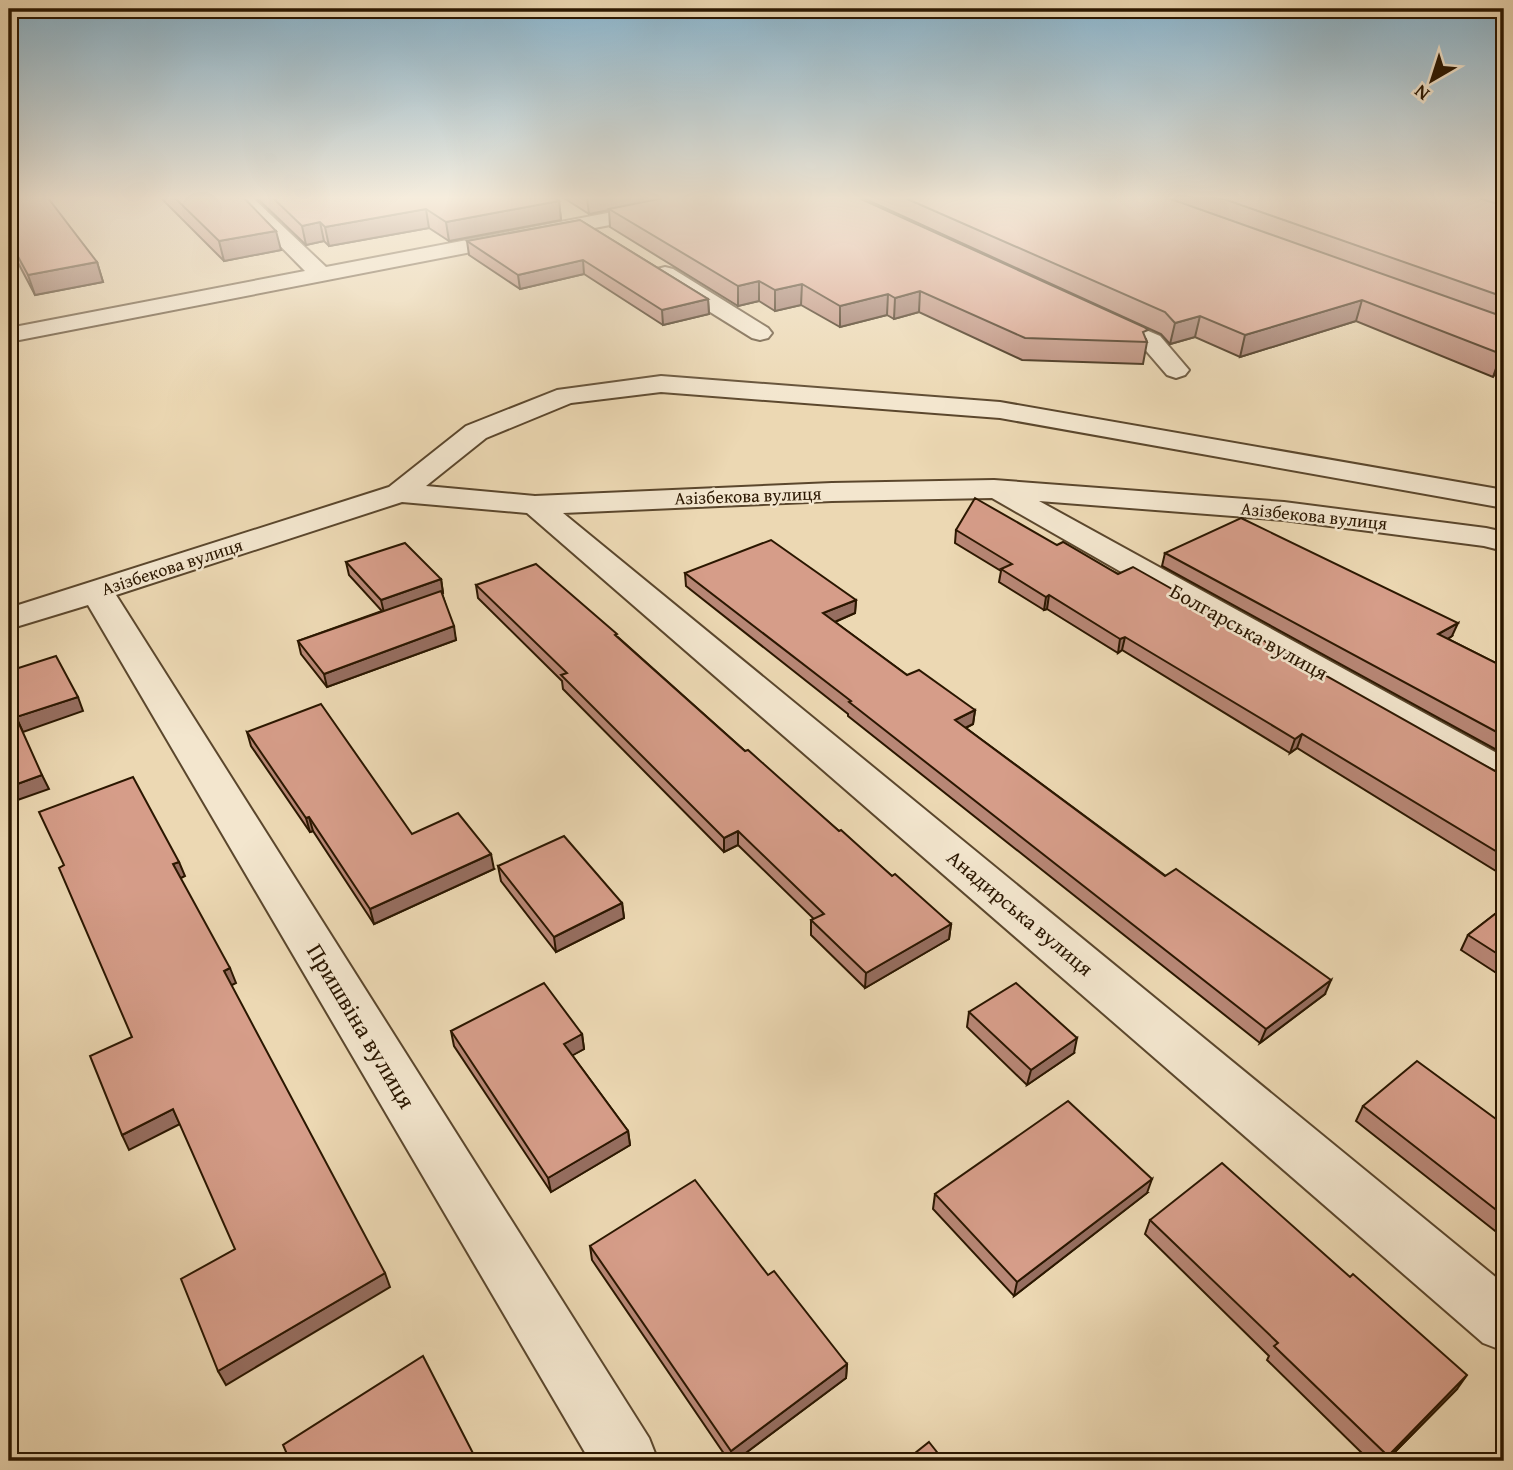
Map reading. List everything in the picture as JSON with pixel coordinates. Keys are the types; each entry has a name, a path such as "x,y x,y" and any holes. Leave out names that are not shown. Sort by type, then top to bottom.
{"street":[{"path":"312,267 321,275"},
{"path":"9,335 363,267"},
{"path":"654,267 760,333"},
{"path":"1076,307 1151,341 1176,370"},
{"path":"400,493 476,432 566,396 661,384 1000,410 1504,499"},
{"name":"Азізбекова вулиця","path":"9,619 400,493 535,505 832,492 994,489 1284,511 1486,537 1504,542"},
{"name":"Болгарська вулиця","path":"994,489 1504,774"},
{"name":"Анадирська вулиця","path":"535,505 1504,1322"},
{"name":"Пришвіна вулиця","path":"97,592 626,1461"}],"building":[{"path":"23,267 73,267 28,275"},
{"path":"505,267 554,267 518,275"},
{"path":"593,267 656,267 708,299 662,310"},
{"path":"705,267 1011,267 1144,327 1148,330 1143,332 1147,342 1025,338 920,291 895,298 888,294 840,306 802,284 775,290 759,281 738,286"},
{"path":"1061,267 1362,267 1504,317 1504,349 1501,354 1362,300 1245,335 1200,316 1175,323 1165,312"},
{"path":"1417,267 1504,267 1504,297"},
{"path":"975,498 1057,545 1063,542 1118,574 1133,567 1495,771 1504,773 1504,856 1302,734 1295,739 1125,637 1120,639 1001,569 1012,564 956,530"},
{"path":"1241,518 1458,623 1438,634 1504,667 1504,736 1165,553"},
{"path":"771,540 856,600 823,613 907,675 919,670 975,710 955,720 1165,876 1176,869 1331,980 1266,1029 685,573"},
{"path":"405,543 441,579 381,600 346,562"},
{"path":"536,564 745,751 748,750 839,831 892,876 895,874 951,924 866,973 811,920 824,914 738,831 724,838 561,675 567,673 476,585"},
{"path":"441,591 454,626 324,674 298,641"},
{"path":"56,656 78,697 16,717 42,775 9,787 9,671"},
{"path":"321,704 412,834 458,813 491,854 370,909 309,817 306,818 247,732"},
{"path":"133,777 179,862 173,864 230,968 224,971 385,1273 218,1371 181,1279 235,1249 173,1109 122,1135 90,1056 132,1037 59,868 64,865 39,812"},
{"path":"564,836 622,903 554,937 498,866"},
{"path":"1504,907 1504,958 1468,935"},
{"path":"544,983 582,1034 564,1044 628,1131 548,1178 451,1031"},
{"path":"1016,983 1077,1038 1031,1070 969,1012"},
{"path":"1417,1061 1496,1119 1504,1112 1504,1216 1363,1106"},
{"path":"1068,1101 1152,1179 1017,1282 935,1194"},
{"path":"1222,1163 1350,1277 1353,1274 1467,1375 1388,1456 1274,1346 1278,1343 1150,1220"},
{"path":"695,1180 768,1275 774,1271 847,1364 731,1451 590,1246"},
{"path":"423,1356 477,1461 290,1461 283,1445"},
{"path":"929,1442 944,1461 905,1461"}]}
